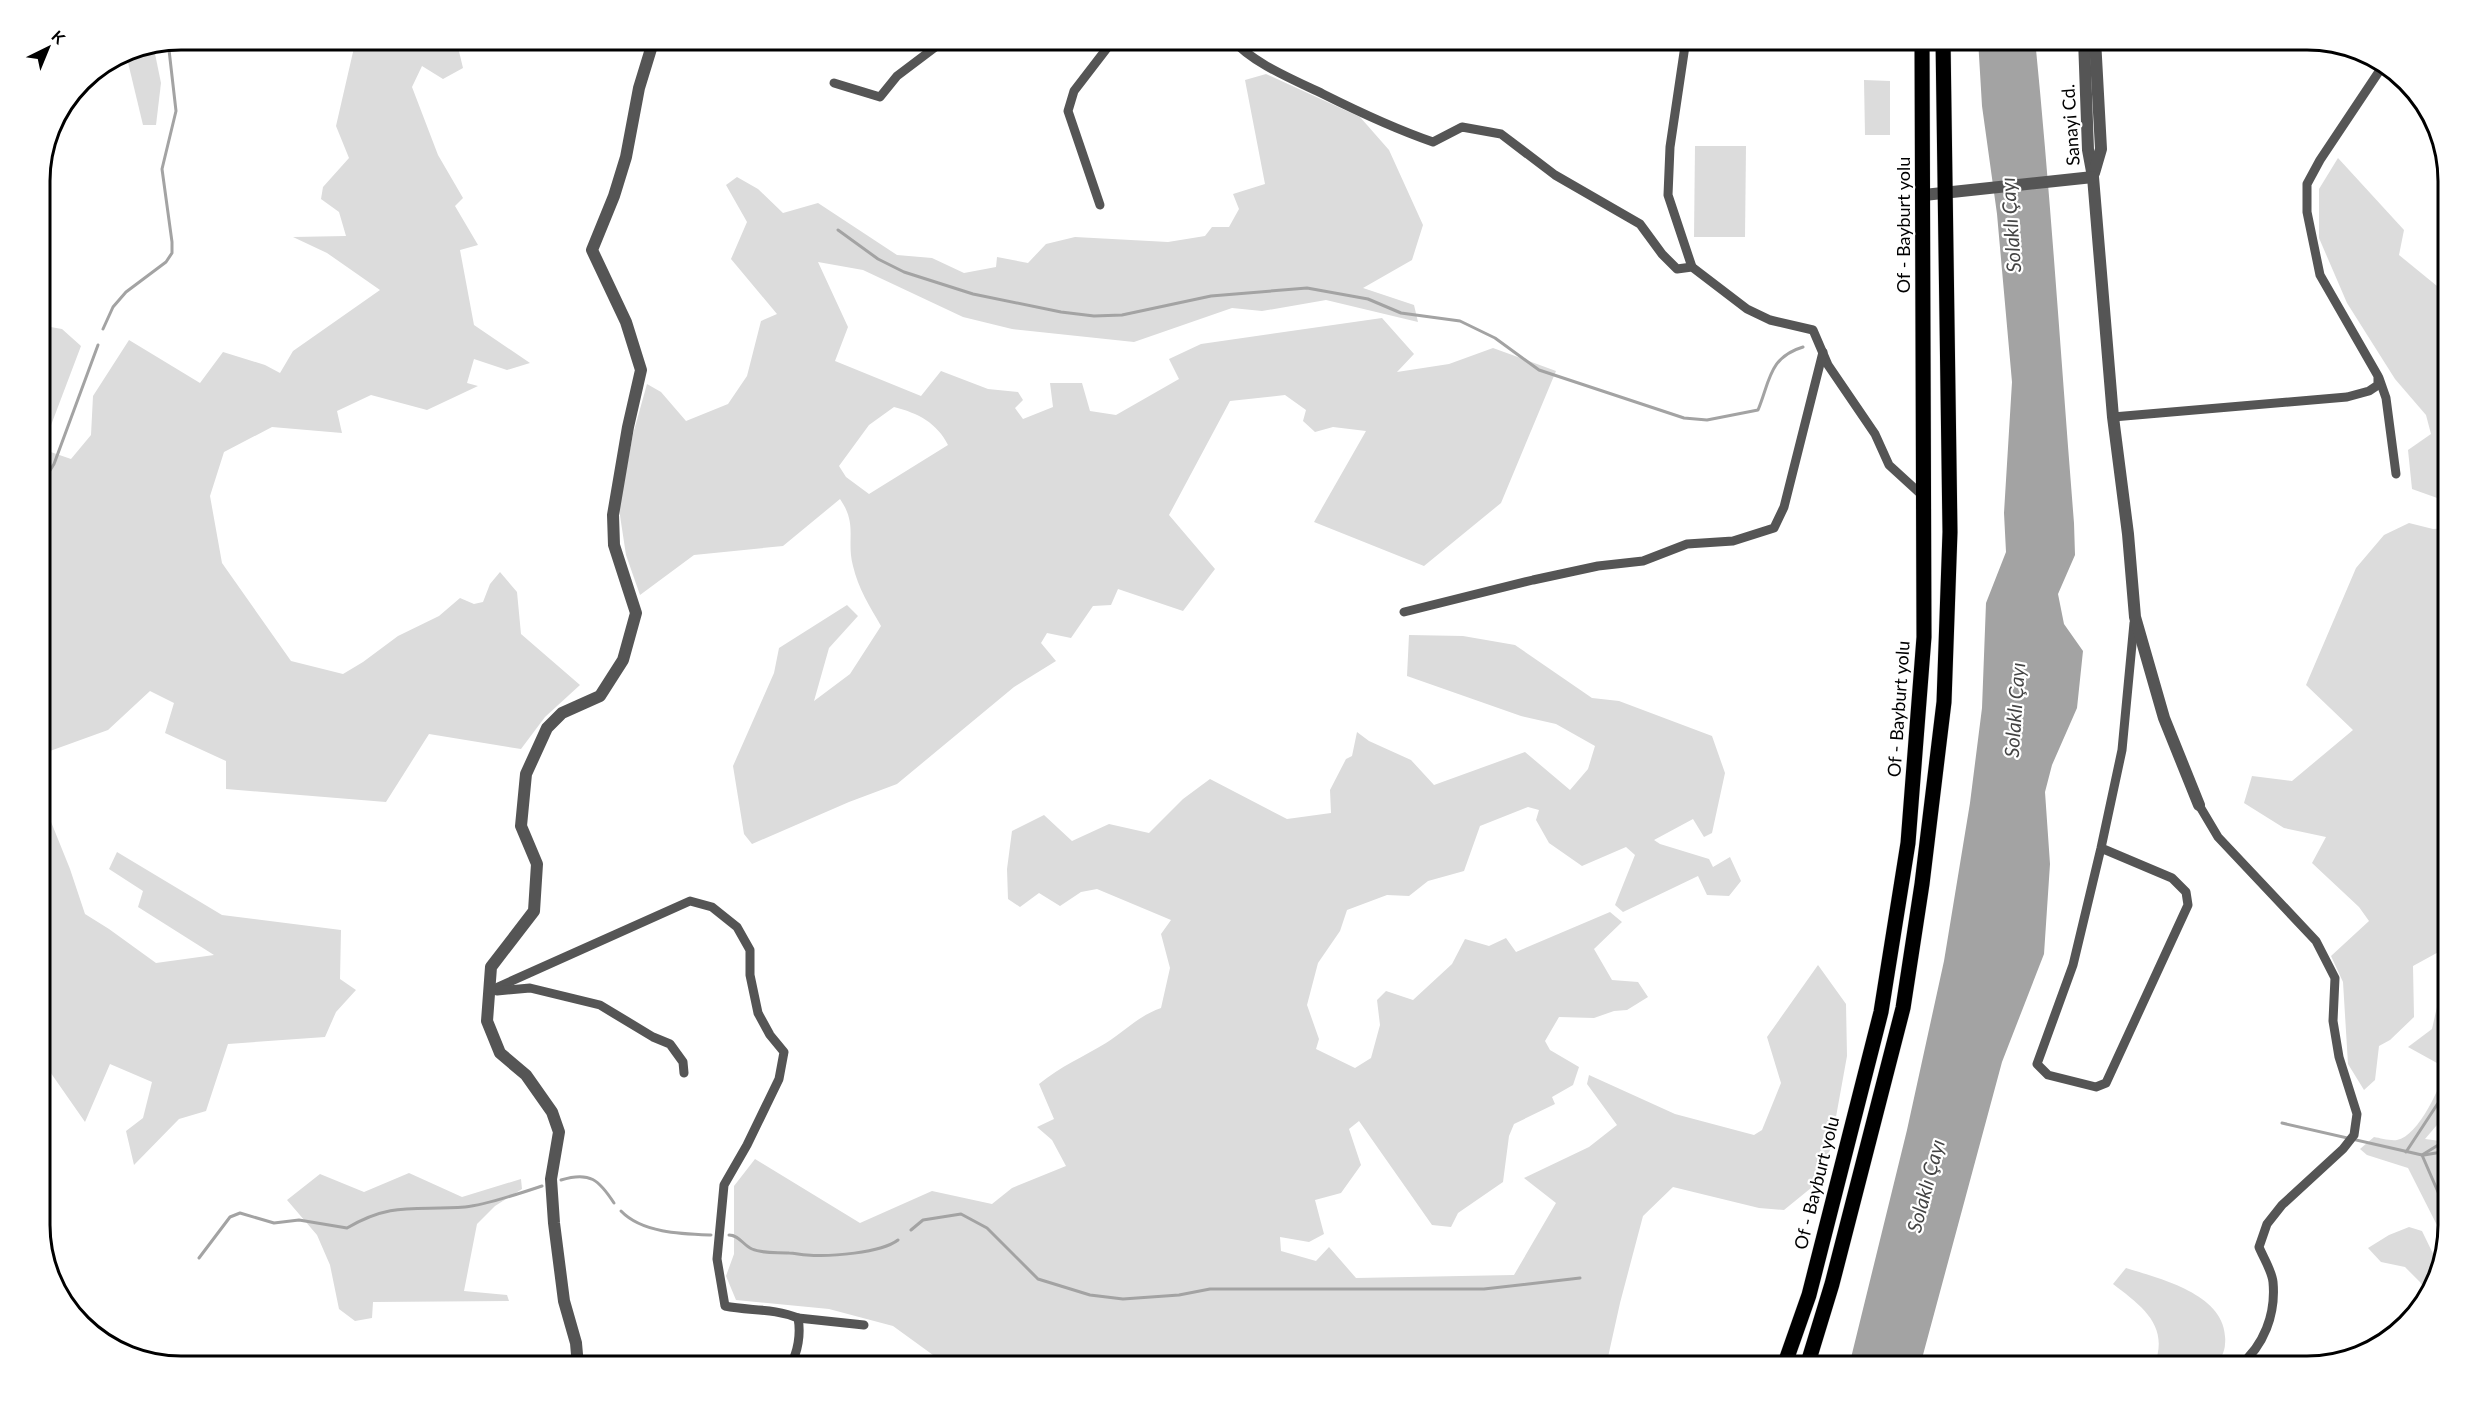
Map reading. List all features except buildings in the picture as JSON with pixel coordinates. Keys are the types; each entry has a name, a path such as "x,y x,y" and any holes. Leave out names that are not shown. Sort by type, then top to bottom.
{"highway":[{"name":"Of - Bayburt yolu","path":"1788,1355 1809,1295 1881,1012 1908,843 1924,637 1922,50"},
{"path":"1810,1355 1832,1284 1903,1008 1923,884 1944,702 1949,544 1951,193 1944,50"}],"street":[{"path":"577,1355 576,1343 564,1301 554,1223 551,1179 559,1132 552,1112 526,1075 500,1053 486,1021 491,967 534,911 537,864 521,826 526,774 547,728 562,713 600,696 623,660 636,613 614,544 613,515 628,427 641,370 626,322 592,250 623,167 639,88 651,50"},
{"path":"834,83 880,97 897,76 931,50"},
{"path":"1100,205 1068,111 1074,91 1106,50"},
{"path":"1242,50 1288,77 1399,131 1433,142 1462,128 1501,134 1555,175 1640,224 1662,254 1677,269 1692,267"},
{"path":"1684,50 1670,147 1668,195 1692,267 1747,309 1770,320 1813,330 1847,396 1875,434 1889,465 1924,496"},
{"name":"Sanayi Cd.","path":"2084,50 2088,150 2093,177"},
{"name":"Sanayi Cd.","path":"2093,177 2101,149 2096,50"},
{"path":"2379,72 2320,160 2307,184 2307,213 2320,275 2378,376 2386,398 2396,474"},
{"path":"1924,195 2093,177 2113,417 2128,534 2135,617 2122,750 2101,848 2073,965 2037,1064 2048,1075 2097,1087 2106,1083 2188,905 2186,892 2172,878 2101,848"},
{"path":"1404,612 1598,566 1643,561 1687,544 1732,541 1774,528 1784,507 1823,352"},
{"path":"2113,417 2347,397 2369,391 2378,385 2378,376"},
{"path":"2135,617 2164,718 2199,805 2218,837 2316,942 2335,978 2333,1021 2339,1057 2357,1114 2354,1135 2343,1149 2282,1205 2267,1224 2259,1247 2273,1280 2270,1320 2260,1343 2250,1355"},
{"path":"489,992 690,901 712,907 737,927 750,950 750,975 758,1013 770,1035 784,1052 779,1079 747,1146 724,1185 717,1259 724,1306 744,1310 780,1311 798,1318 864,1325"},
{"path":"489,992 530,988 600,1005 646,1033 670,1044 683,1062 684,1073"},
{"path":"796,1355 800,1329 798,1318"}],"shaded area":[{"path":"353,50 459,50 463,68 443,79 422,66 412,87 438,155 463,198 455,206 478,245 460,250 474,325 530,363 507,370 474,359 467,383 478,386 427,410 371,395 337,411 342,433 272,427 224,452 210,496 222,563 291,661 343,674 398,636 439,616 460,598 474,604 483,602 490,584 500,572 517,592 521,634 580,685 545,717 521,749 429,734 386,802 226,789 226,761 165,733 174,703 150,691 108,730 50,751 50,452 71,459 91,435 93,396 129,340 200,383 223,352 265,365 280,373 293,351 380,290 327,253 293,237 346,236 339,212 321,199 323,187 349,158 336,126"},
{"path":"155,52 161,83 156,125 143,125 127,60"},
{"path":"1266,74 1360,117 1389,150 1423,225 1412,260 1363,288 1414,305 1418,322 1326,300 1262,311 1232,308 1134,342 1012,329 963,317 863,270 818,262 848,327 835,361 921,396 941,371 988,389 1018,392 1023,400 1015,408 1023,419 1053,407 1050,383 1082,383 1090,411 1116,415 1179,379 1169,359 1201,344 1382,318 1414,354 1397,372 1449,364 1493,348 1556,371 1501,503 1424,566 1314,522 1366,431 1333,427 1315,432 1303,421 1306,410 1285,395 1230,401 1169,515 1215,569 1183,611 1118,589 1111,605 1093,606 1071,638 1047,633 1041,643 1056,661 1014,687 897,784 752,844 744,834 733,766 774,673 779,648 847,605 858,616 829,648 814,701 850,674 881,626 855,574 851,556 849,517 840,499 783,546 694,555 640,595 626,555 619,509 633,434 647,384 661,392 686,421 728,404 747,376 761,321 777,314 731,259 747,222 726,185 737,177 758,189 783,213 818,203 897,255 932,258 964,273 996,267 997,257 1028,263 1046,244 1075,237 1168,242 1205,236 1212,227 1229,227 1239,209 1233,194 1265,184 1245,80","holes":["894,407 926,420 944,437 948,445 869,494 846,477 839,466 869,425"]},
{"path":"1864,80 1890,81 1890,135 1865,135"},
{"path":"1695,146 1746,146 1745,237 1694,237"},
{"path":"2338,158 2404,230 2399,255 2437,286 2437,498 2412,489 2408,450 2431,434 2426,415 2395,379 2347,303 2319,238 2319,189"},
{"path":"50,327 62,329 81,346 50,428"},
{"path":"2409,523 2437,529 2438,952 2413,966 2414,1017 2390,1040 2379,1046 2375,1080 2364,1090 2348,1064 2343,982 2331,956 2369,921 2359,907 2312,863 2326,837 2284,828 2244,803 2252,776 2292,781 2353,730 2306,685 2356,568 2384,535"},
{"path":"1409,635 1463,636 1515,645 1592,698 1619,701 1712,736 1725,773 1712,833 1704,837 1693,819 1654,840 1660,844 1709,859 1713,867 1730,857 1741,881 1729,896 1707,895 1698,876 1623,912 1615,905 1635,855 1626,847 1582,866 1549,843 1536,820 1539,810 1528,807 1480,826 1464,871 1428,881 1409,896 1387,895 1347,910 1340,931 1318,963 1307,1005 1319,1039 1316,1049 1355,1068 1371,1058 1380,1025 1377,1000 1386,991 1413,1000 1452,964 1465,939 1489,946 1506,938 1516,952 1610,912 1622,922 1594,949 1612,980 1638,982 1648,997 1627,1010 1614,1011 1594,1018 1559,1017 1545,1041 1550,1050 1579,1067 1573,1085 1552,1097 1555,1104 1514,1124 1509,1136 1503,1182 1458,1213 1451,1227 1432,1225 1359,1121 1349,1129 1361,1165 1341,1193 1315,1200 1324,1234 1309,1242 1280,1237 1281,1251 1316,1261 1329,1247 1356,1278 1514,1275 1556,1203 1524,1178 1589,1147 1617,1125 1587,1084 1589,1075 1675,1114 1754,1135 1762,1130 1781,1083 1767,1037 1818,965 1846,1004 1847,1056 1830,1150 1811,1188 1784,1210 1759,1208 1673,1187 1643,1216 1608,1355 933,1355 893,1326 829,1309 736,1300 726,1276 734,1254 734,1186 755,1159 860,1223 932,1191 992,1204 1012,1188 1066,1166 1052,1140 1037,1127 1054,1119 1039,1084 1106,1043 1139,1019 1161,1008 1170,968 1161,934 1171,920 1097,889 1081,892 1060,906 1039,893 1020,907 1008,899 1007,869 1012,831 1044,815 1072,841 1109,824 1149,833 1183,799 1210,779 1287,819 1331,813 1330,790 1346,759 1352,756 1357,732 1369,741 1411,760 1434,785 1525,752 1570,790 1588,769 1595,746 1556,724 1521,716 1407,676"},
{"path":"50,819 85,914 156,963 214,955 138,907 143,891 109,869 117,852 222,915 341,930 340,979 356,990 336,1012 325,1037 228,1044 206,1111 179,1119 134,1165 126,1131 143,1118 152,1082 110,1064 85,1122 50,1072"},
{"path":"2438,1003 2438,1063 2408,1047 2432,1029"},
{"path":"2438,1088 2438,1124 2425,1139 2438,1141 2438,1227 2408,1168 2367,1155 2360,1149 2374,1137 2397,1140 2405,1136 2428,1108"},
{"path":"409,1173 462,1197 521,1179 522,1189 495,1206 477,1224 464,1291 507,1295 509,1301 373,1302 372,1318 355,1321 339,1309 330,1265 317,1235 287,1200 320,1174 364,1192"},
{"path":"2409,1227 2422,1231 2434,1255 2422,1286 2405,1267 2381,1262 2368,1248 2389,1235"},
{"path":"2126,1268 2174,1284 2205,1301 2217,1313 2224,1327 2225,1344 2222,1355 2157,1355 2159,1340 2151,1319 2113,1284"}],"water":[{"name":"Solaklı Çayı","path":"1979,50 2036,50 2074,523 2075,555 2058,594 2064,624 2083,651 2077,708 2052,765 2045,792 2050,864 2044,954 2002,1062 1923,1355 1852,1355 1907,1130 1944,961 1970,803 1982,708 1986,603 2006,552 2004,513 2012,382 1997,214 1982,106"}],"waterway":[{"path":"103,329 113,307 126,292 166,262 172,253 162,169 176,111 169,50"},
{"path":"838,230 878,259 904,272 973,294 1061,312 1094,316 1122,315 1211,296 1307,288 1368,299 1401,313 1460,321 1495,338 1539,370 1684,418 1707,420 1758,410 1772,371 1783,357 1803,347"},
{"path":"50,470 98,345"},
{"path":"2406,1152 2438,1103"},
{"path":"2282,1123 2422,1155 2438,1192"},
{"path":"2422,1155 2438,1145"},
{"path":"2424,1155 2438,1153"},
{"path":"561,1180 571,1177 587,1177 598,1183 614,1203"},
{"path":"199,1258 230,1217 240,1213 274,1223 299,1220 347,1228 378,1214 405,1209 473,1206 542,1186"},
{"path":"621,1211 640,1224 651,1228 675,1233 711,1235"},
{"path":"911,1230 923,1220 961,1214 987,1228 1038,1279 1090,1295 1123,1299 1179,1295 1210,1289 1484,1289 1580,1278"},
{"path":"729,1235 736,1237 756,1251 805,1255 841,1255 868,1251 898,1240"}]}
